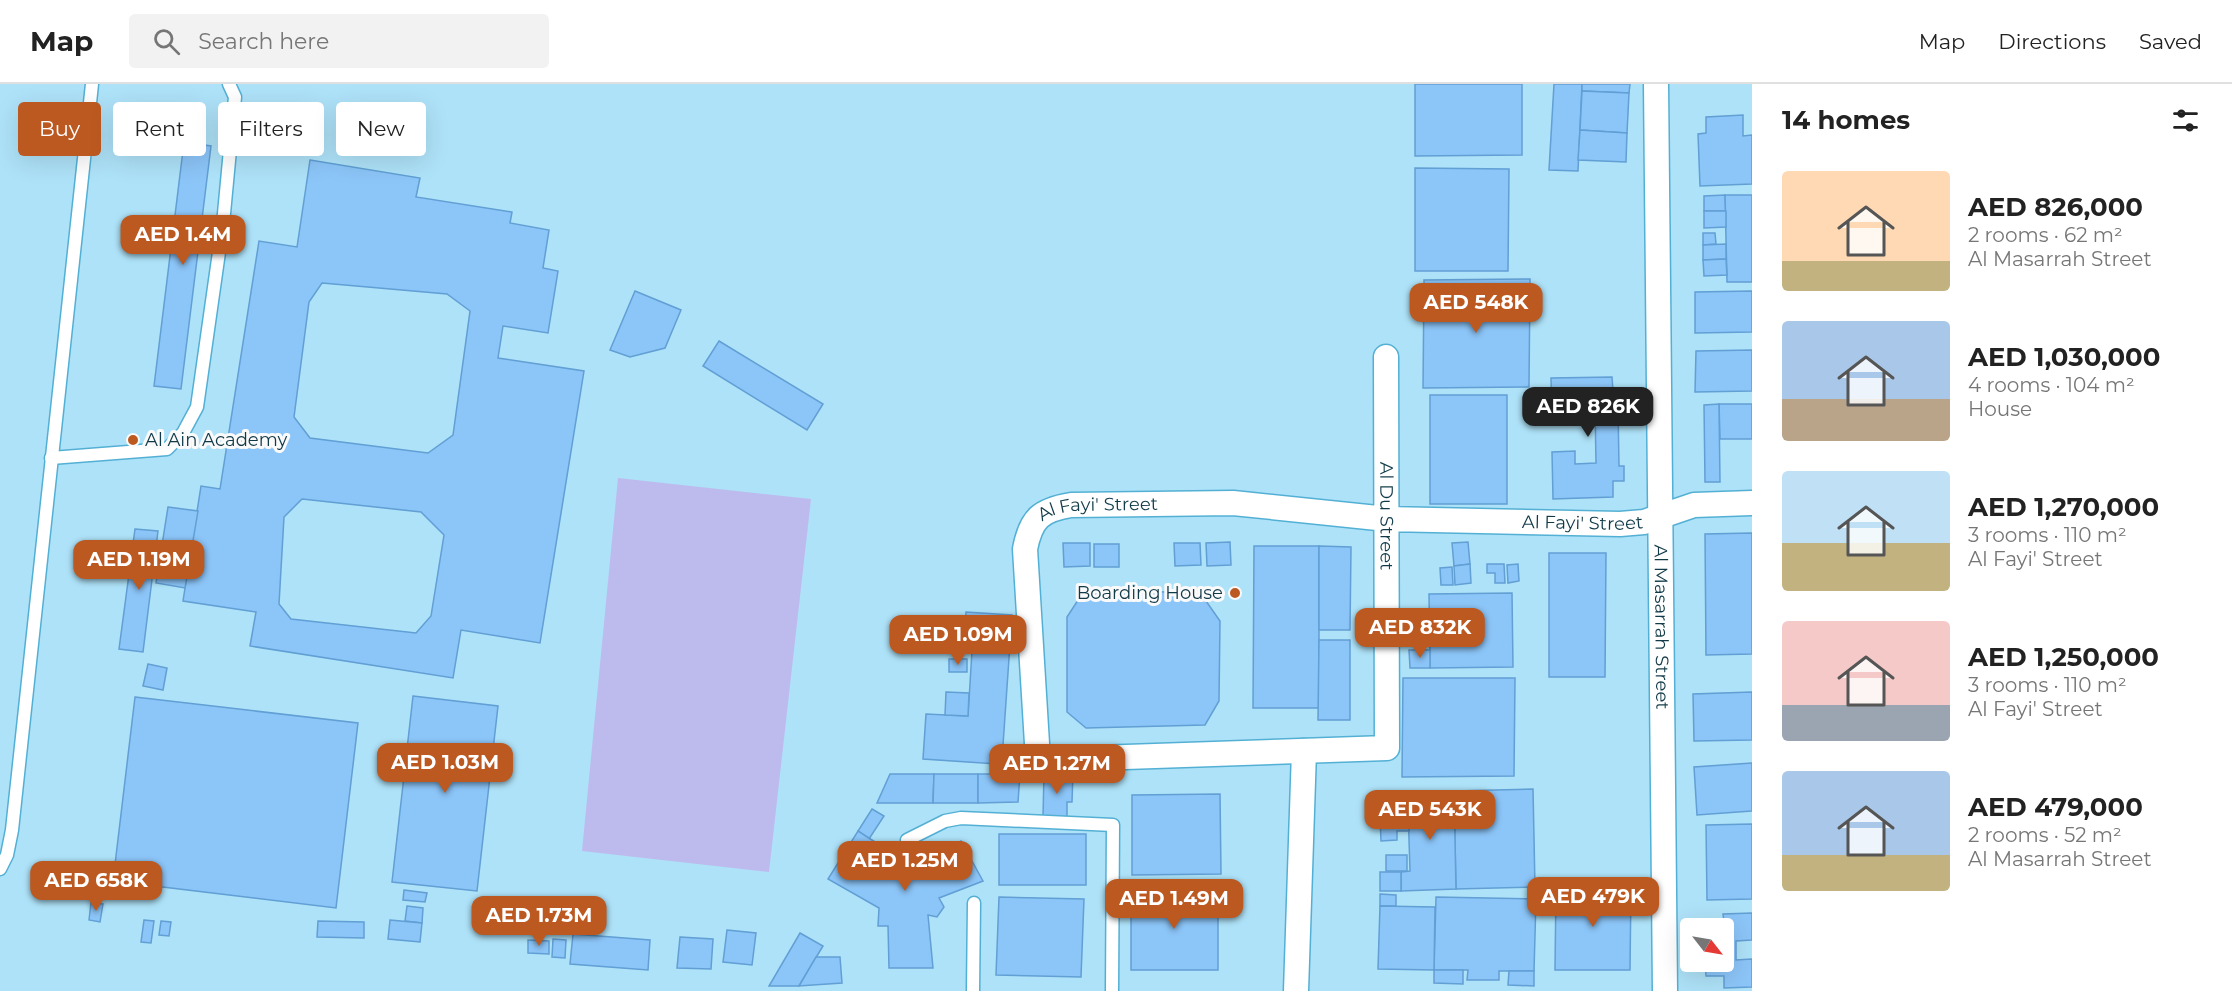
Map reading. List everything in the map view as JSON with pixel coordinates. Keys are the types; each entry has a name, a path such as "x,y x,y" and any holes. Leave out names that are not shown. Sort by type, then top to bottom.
{"street":[{"name":"Al Masarrah Street","path":"1656,84 1665,991"},
{"name":"Al Du Street","path":"1386,357 1388,748"},
{"name":"Al Fayi' Street","path":"1388,748 1038,760 1025,549 1028,531 1037,517 1050,508 1071,505 1233,503 1387,519 1620,524 1661,518 1694,506 1752,503"},
{"path":"1296,991 1304,751"}],"lane":[{"path":"0,869 7,855 12,830 92,84"},
{"path":"51,458 167,449 183,433 197,407 223,224 235,97 230,84"},
{"path":"907,840 945,821 961,818 1113,825 1112,991"},
{"path":"973,991 974,903"}],"shaded area":[{"path":"618,478 811,499 769,872 582,851"}],"building":[{"path":"1415,84 1522,84 1522,155 1415,156"},
{"path":"1554,84 1582,84 1578,171 1549,170"},
{"path":"1582,84 1630,84 1629,93 1582,91"},
{"path":"1582,91 1629,93 1627,133 1580,130"},
{"path":"1743,115 1743,136 1752,135 1752,184 1700,186 1698,134 1706,133 1706,117"},
{"path":"1580,130 1627,133 1626,162 1578,160"},
{"path":"206,145 211,146 181,389 154,386 182,156 206,156"},
{"path":"310,160 420,178 416,197 512,212 510,223 549,230 543,268 558,271 548,333 503,326 498,358 584,371 540,643 461,630 453,678 250,646 256,612 183,601 201,486 220,489 259,241 297,247","holes":["322,283 447,294 470,311 453,435 428,453 310,438 294,417 309,302","302,499 421,512 444,535 431,616 416,633 291,619 279,604 284,517"]},
{"path":"1415,168 1509,169 1508,271 1415,271"},
{"path":"1725,195 1726,211 1704,211 1704,196"},
{"path":"1725,195 1752,195 1752,282 1727,282"},
{"path":"1704,211 1726,211 1726,227 1704,228"},
{"path":"1703,233 1715,233 1716,244 1703,245"},
{"path":"1726,244 1726,259 1703,260 1703,245"},
{"path":"1726,259 1727,275 1704,276 1703,260"},
{"path":"1530,279 1529,387 1423,388 1424,280"},
{"path":"635,291 681,310 665,348 630,357 610,350"},
{"path":"1752,291 1752,332 1695,333 1695,292"},
{"path":"719,341 823,404 807,430 703,366"},
{"path":"1752,350 1752,391 1695,392 1696,351"},
{"path":"1612,377 1613,391 1624,391 1624,407 1618,407 1619,466 1624,466 1624,481 1613,481 1613,497 1553,499 1552,452 1575,451 1575,464 1596,463 1595,410 1575,410 1576,422 1552,422 1551,378"},
{"path":"1430,395 1507,395 1507,504 1430,504"},
{"path":"1719,404 1752,404 1752,439 1720,439"},
{"path":"1719,404 1720,482 1705,482 1704,405"},
{"path":"168,507 198,511 185,588 156,583"},
{"path":"135,529 158,531 143,652 119,649"},
{"path":"1752,533 1752,654 1706,655 1705,534"},
{"path":"1230,542 1231,565 1207,566 1206,543"},
{"path":"1468,542 1470,564 1454,566 1452,543"},
{"path":"1063,543 1090,543 1090,566 1064,567"},
{"path":"1174,543 1200,543 1201,565 1175,566"},
{"path":"1094,544 1119,544 1119,567 1094,567"},
{"path":"1254,546 1319,546 1319,708 1253,708"},
{"path":"1319,546 1351,547 1350,630 1319,630"},
{"path":"1549,553 1606,553 1605,677 1549,677"},
{"path":"1470,564 1471,583 1455,585 1454,566"},
{"path":"1487,564 1504,564 1505,583 1495,583 1495,573 1487,573"},
{"path":"1518,564 1519,581 1508,583 1507,565"},
{"path":"1452,567 1453,585 1441,585 1440,568"},
{"path":"1199,591 1220,621 1219,701 1205,725 1086,728 1067,712 1067,617 1082,594"},
{"path":"1512,593 1513,667 1430,668 1429,594"},
{"path":"966,612 1012,615 1003,745 1013,746 1012,765 923,759 926,714 968,716 972,651 963,650"},
{"path":"1408,622 1430,622 1430,638 1408,638"},
{"path":"1319,640 1350,640 1350,720 1318,720"},
{"path":"1409,650 1430,650 1430,668 1410,668"},
{"path":"949,659 967,659 967,672 949,672"},
{"path":"148,664 167,668 163,690 143,686"},
{"path":"1403,678 1515,678 1514,776 1402,777"},
{"path":"946,692 969,693 968,716 945,715"},
{"path":"1752,692 1752,740 1694,741 1693,694"},
{"path":"413,696 498,706 477,891 392,882"},
{"path":"135,697 358,723 336,908 113,881"},
{"path":"1752,763 1752,811 1697,815 1694,767"},
{"path":"1044,772 1073,773 1072,802 1067,802 1067,819 1043,818"},
{"path":"890,774 934,774 933,803 877,803"},
{"path":"934,774 978,774 978,803 933,803"},
{"path":"978,774 1020,774 1018,802 978,803"},
{"path":"1533,789 1535,887 1456,889 1454,791"},
{"path":"1454,791 1456,889 1401,891 1401,872 1410,871 1408,808 1400,809 1399,793"},
{"path":"1379,793 1399,793 1400,809 1408,808 1409,831 1397,831 1397,840 1381,841"},
{"path":"1220,794 1221,874 1132,875 1132,795"},
{"path":"872,809 884,816 869,839 858,831"},
{"path":"1752,824 1752,899 1707,900 1706,825"},
{"path":"858,831 903,860 919,851 926,859 961,841 983,881 939,898 944,907 937,917 928,915 933,968 889,968 888,926 878,926 879,908 828,879"},
{"path":"999,834 1086,834 1086,885 999,885"},
{"path":"1386,855 1407,855 1407,871 1386,871"},
{"path":"1380,872 1401,872 1401,891 1380,891"},
{"path":"1556,887 1631,887 1630,970 1555,970"},
{"path":"1131,889 1218,889 1218,970 1131,970"},
{"path":"404,890 427,893 425,902 403,900"},
{"path":"1380,894 1396,895 1396,906 1380,906"},
{"path":"999,897 1084,899 1081,977 996,975"},
{"path":"1436,897 1536,899 1534,971 1499,971 1499,980 1467,980 1468,970 1434,970"},
{"path":"91,903 103,904 100,922 89,920"},
{"path":"407,906 423,908 422,923 405,921"},
{"path":"1380,906 1435,907 1434,970 1378,969"},
{"path":"1752,913 1752,940 1736,941 1736,960 1752,959 1752,987 1724,988 1724,976 1706,976 1706,972 1734,972 1734,918 1724,918 1723,914"},
{"path":"144,920 154,921 151,943 141,942"},
{"path":"390,920 422,923 420,942 388,939"},
{"path":"161,921 171,922 169,936 159,935"},
{"path":"318,921 364,922 364,938 317,937"},
{"path":"727,930 756,933 752,965 723,962"},
{"path":"800,933 823,946 799,986 769,986"},
{"path":"573,934 650,940 648,970 570,964"},
{"path":"680,937 713,939 711,969 677,968"},
{"path":"553,939 566,940 565,958 552,957"},
{"path":"528,940 549,941 549,954 528,953"},
{"path":"816,957 840,957 842,983 799,986"},
{"path":"1434,970 1463,970 1463,984 1434,983"},
{"path":"1509,971 1534,971 1534,986 1508,985"}],"place":[{"name":"Al Ain Academy","path":"133,440"},
{"name":"Boarding House","path":"1235,593"}]}
